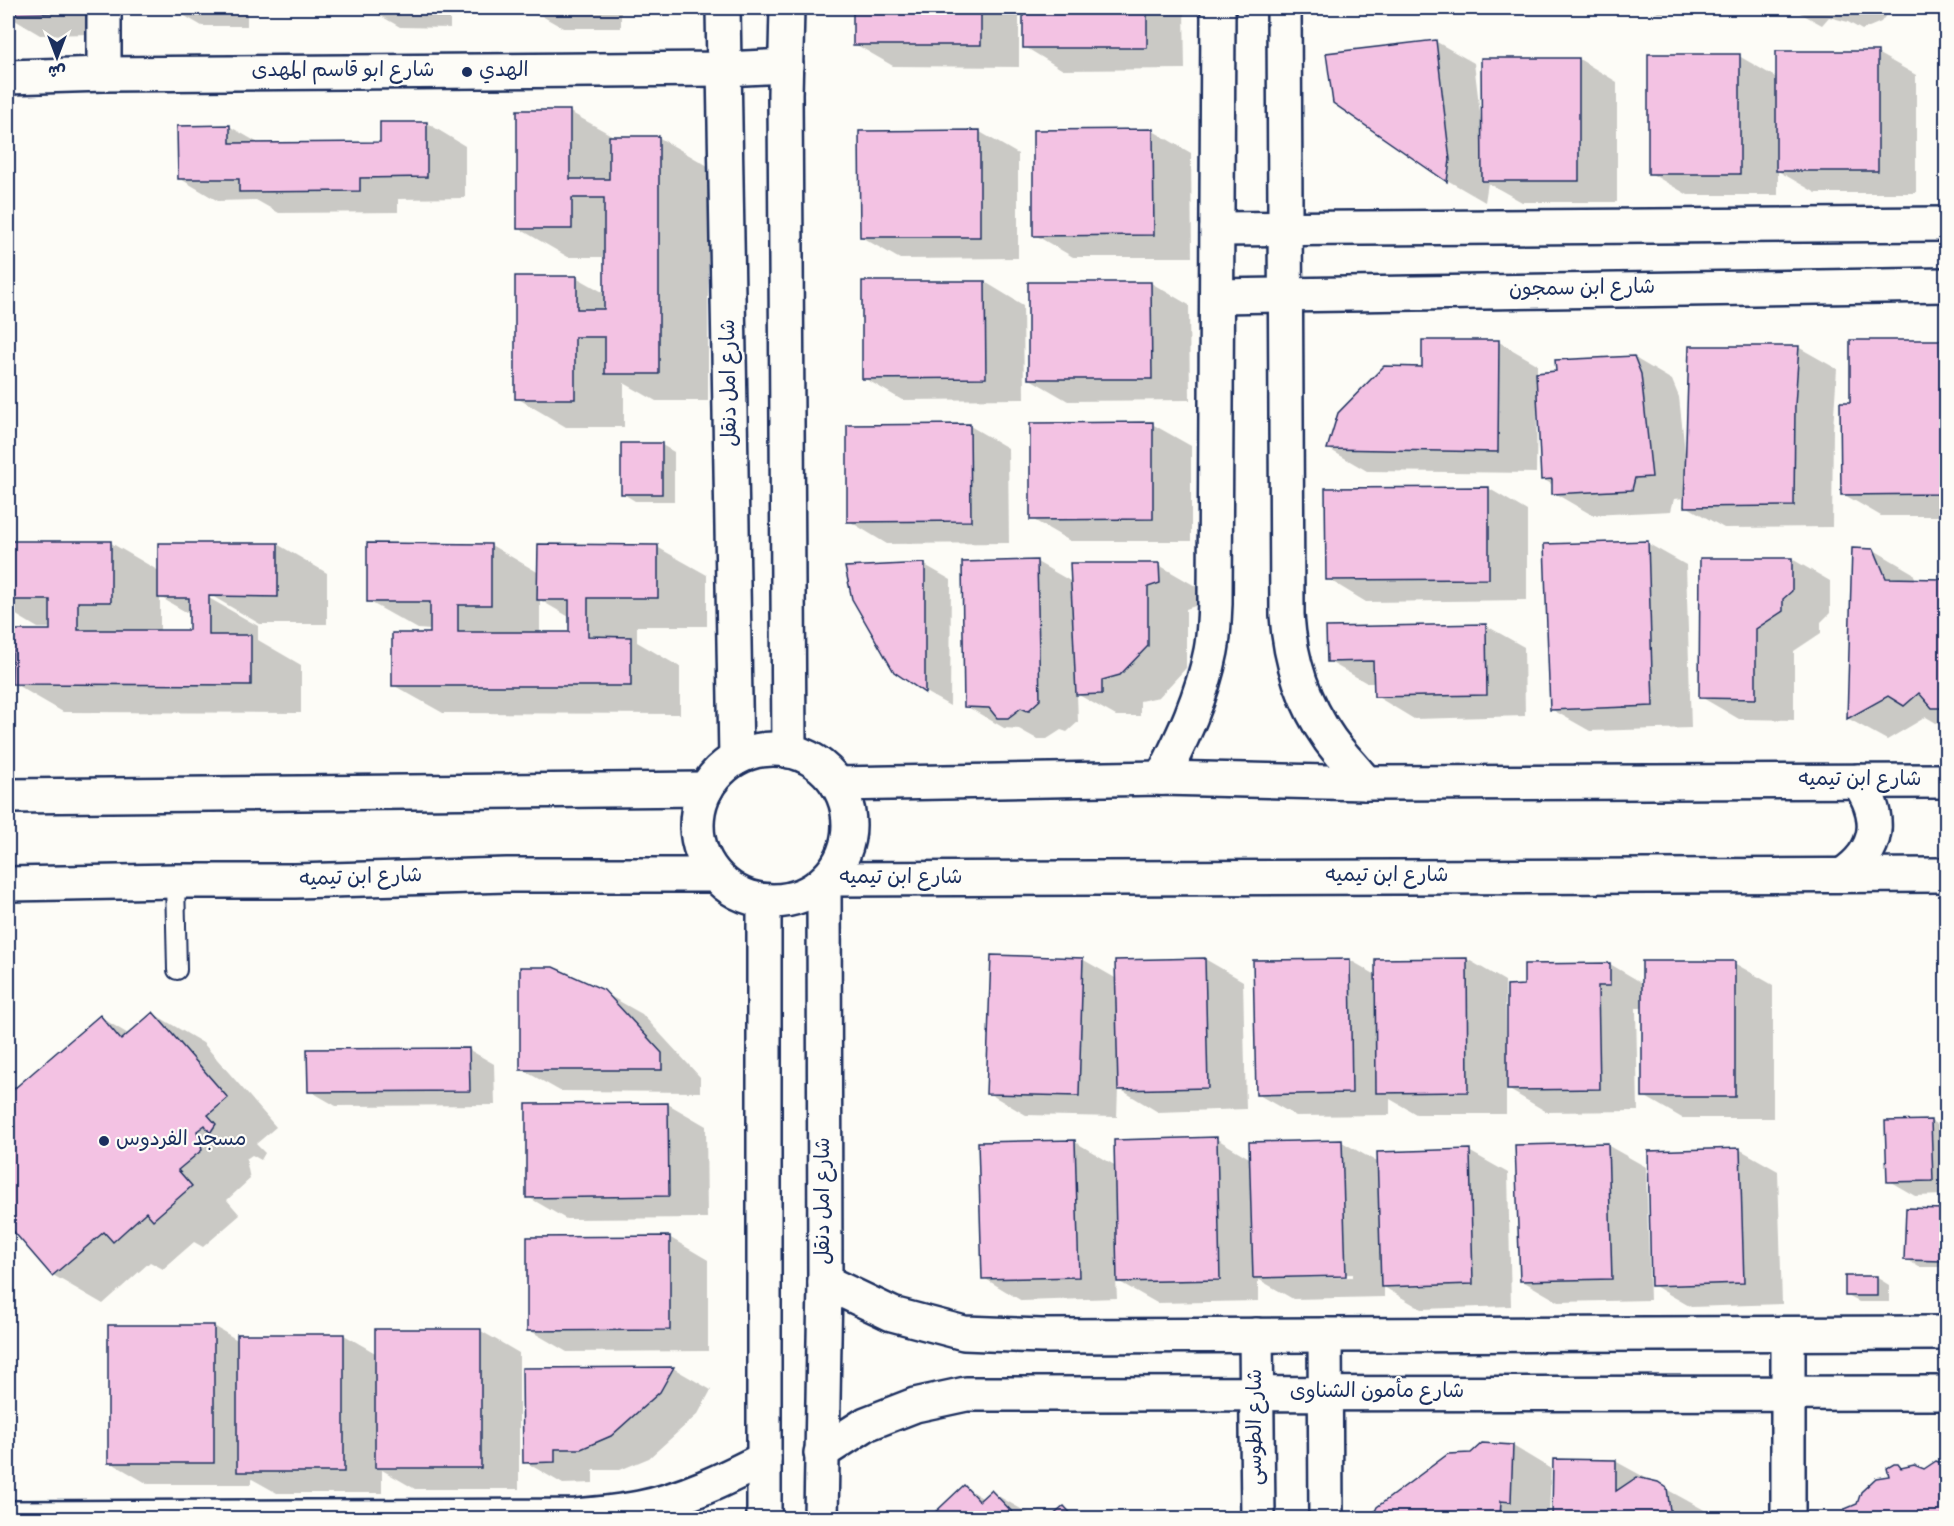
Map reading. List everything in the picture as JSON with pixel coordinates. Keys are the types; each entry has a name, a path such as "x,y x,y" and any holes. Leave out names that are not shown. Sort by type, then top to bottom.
{"street":[{"path":"104,8 104,74"},
{"name":"شارع امل دنقل","path":"723,8 732,418 736,758"},
{"path":"786,8 789,751"},
{"path":"1162,778 1186,730 1201,691 1211,649 1215,604 1218,8"},
{"path":"1284,8 1289,641 1295,668 1316,717 1331,740 1366,783"},
{"name":"شارع ابو قاسم المهدى","path":"8,77 104,74 724,69 786,66"},
{"path":"1217,229 1947,224"},
{"name":"شارع ابن سمجون","path":"1217,296 1947,285"},
{"path":"773,749 789,751 819,764 837,784 846,802 850,823 848,843 840,862 826,881 811,892 780,901 764,901 746,897 714,875 704,859 697,824 699,806 706,789 719,772 736,758 757,751 773,749"},
{"name":"شارع ابن تيميه","path":"837,784 1162,778 1366,783 1947,781"},
{"path":"1843,875 1856,867 1865,854 1872,840 1875,825 1873,809 1858,781"},
{"path":"8,795 706,789"},
{"name":"شارع ابن تيميه","path":"8,884 175,880 295,881 507,875 714,875"},
{"name":"شارع ابن تيميه","path":"826,881 1947,875"},
{"name":"شارع امل دنقل","path":"821,1518 825,1282 826,881"},
{"path":"764,901 764,1518"},
{"path":"825,1282 892,1314 964,1333 1041,1336 1947,1333"},
{"path":"1788,1334 1788,1518"},
{"name":"شارع الطوسى","path":"1256,1335 1258,1518"},
{"path":"1325,1335 1326,1518"},
{"name":"شارع مأمون الشناوى","path":"821,1453 866,1424 915,1405 966,1394 1947,1393"},
{"path":"8,1518 576,1516 642,1507 693,1492 764,1459"}],"lane":[{"path":"175,880 177,970"}],"building":[{"path":"8,8 54,8 54,13 8,14"},
{"path":"853,8 981,8 981,45 853,45"},
{"path":"1023,8 1147,8 1147,48 1023,48"},
{"path":"1436,40 1450,160 1447,182 1333,103 1326,53"},
{"path":"1776,51 1878,51 1878,171 1776,171"},
{"path":"1648,54 1740,54 1740,174 1648,174"},
{"path":"1481,58 1579,58 1579,181 1482,181"},
{"path":"517,110 570,110 570,179 609,179 609,136 659,136 659,374 605,374 605,337 575,337 575,399 515,399 515,276 577,276 577,309 604,309 604,198 572,198 572,229 517,229"},
{"path":"380,122 427,122 427,177 360,178 360,191 239,192 239,179 178,179 177,126 230,125 230,143 380,142"},
{"path":"1153,129 1154,235 1033,236 1033,130"},
{"path":"980,130 980,237 860,237 859,131"},
{"path":"862,281 985,281 986,378 862,379"},
{"path":"1028,282 1151,282 1152,379 1028,379"},
{"path":"1422,340 1499,340 1498,452 1327,449 1338,413 1384,366 1422,367"},
{"path":"1850,340 1946,340 1946,494 1841,495 1840,402 1850,402"},
{"path":"1689,346 1799,346 1795,406 1794,506 1684,507"},
{"path":"1634,356 1641,374 1652,477 1635,478 1632,490 1552,494 1552,479 1541,480 1536,373 1556,371 1555,360"},
{"path":"1153,422 1153,519 1030,520 1030,423"},
{"path":"970,424 971,521 847,522 847,425"},
{"path":"621,443 662,443 662,494 621,494"},
{"path":"1489,487 1489,579 1326,580 1325,488"},
{"path":"8,541 111,541 111,602 78,602 78,630 189,630 189,598 158,598 158,543 278,543 278,597 209,596 209,635 251,635 251,685 12,684 13,630 50,630 50,600 8,600"},
{"path":"1648,541 1653,706 1550,710 1544,544"},
{"path":"367,543 491,544 491,605 458,605 458,632 569,632 569,600 537,600 538,544 658,545 658,598 588,598 588,636 631,637 631,686 392,686 392,633 430,633 430,602 367,602"},
{"path":"1852,548 1874,549 1886,578 1942,579 1942,564 1946,564 1946,708 1932,708 1919,693 1904,706 1888,696 1847,719"},
{"path":"1700,558 1792,558 1792,591 1783,599 1783,611 1756,629 1756,699 1699,698"},
{"path":"1037,560 1040,700 1028,711 1021,708 1008,718 997,718 989,708 964,707 962,562"},
{"path":"925,563 925,693 894,672 852,599 845,567"},
{"path":"1070,563 1159,563 1160,583 1148,587 1148,646 1120,675 1102,680 1102,694 1076,695"},
{"path":"1486,624 1487,695 1374,697 1373,661 1327,662 1326,627"},
{"path":"991,955 1083,958 1079,1096 986,1094"},
{"path":"1205,958 1208,1088 1118,1090 1115,960"},
{"path":"1467,958 1468,1092 1376,1093 1375,959"},
{"path":"1350,959 1352,1093 1256,1095 1253,960"},
{"path":"1642,961 1735,961 1735,1097 1642,1097"},
{"path":"1610,963 1610,986 1598,986 1600,1089 1507,1090 1507,986 1524,985 1524,964"},
{"path":"520,967 553,967 604,990 662,1053 662,1070 520,1070"},
{"name":"مسجد الفردوس","path":"153,1012 228,1098 208,1115 216,1124 210,1133 205,1125 197,1131 202,1150 178,1170 192,1186 153,1220 146,1212 113,1242 104,1232 52,1276 8,1225 8,1126 11,1123 8,1120 8,1094 100,1015 121,1040"},
{"path":"469,1048 470,1091 308,1092 307,1049"},
{"path":"668,1103 669,1196 526,1198 526,1104"},
{"path":"1931,1120 1933,1181 1887,1182 1885,1121"},
{"path":"1217,1137 1220,1280 1117,1282 1114,1140"},
{"path":"1075,1140 1079,1277 982,1279 978,1142"},
{"path":"1342,1140 1346,1276 1253,1278 1249,1142"},
{"path":"1608,1143 1612,1279 1520,1281 1515,1145"},
{"path":"1740,1148 1744,1283 1651,1286 1648,1151"},
{"path":"1470,1149 1473,1284 1381,1287 1377,1152"},
{"path":"1906,1208 1944,1209 1943,1261 1904,1260"},
{"path":"670,1236 670,1330 527,1331 527,1237"},
{"path":"1845,1276 1877,1276 1877,1296 1845,1296"},
{"path":"108,1325 214,1325 214,1463 108,1463"},
{"path":"375,1329 481,1329 481,1468 375,1468"},
{"path":"237,1334 344,1334 344,1472 237,1472"},
{"path":"674,1367 660,1392 611,1436 581,1449 555,1449 555,1462 523,1463 522,1368"},
{"path":"1482,1443 1513,1445 1511,1502 1501,1501 1500,1518 1372,1518 1377,1507 1448,1454 1471,1453"},
{"path":"1553,1459 1616,1460 1616,1491 1637,1477 1658,1482 1667,1488 1671,1518 1552,1518"},
{"path":"1936,1461 1946,1465 1946,1518 1850,1518 1845,1515 1845,1509 1857,1504 1861,1492 1876,1478 1889,1476 1887,1468 1898,1464 1901,1468 1914,1465 1924,1469"},
{"path":"964,1485 979,1501 991,1490 1018,1518 929,1518"},
{"path":"1064,1506 1075,1518 1050,1518"}],"place":[{"name":"الهدي","path":"467,72"},
{"name":"مسجد الفردوس","path":"104,1141"}]}
